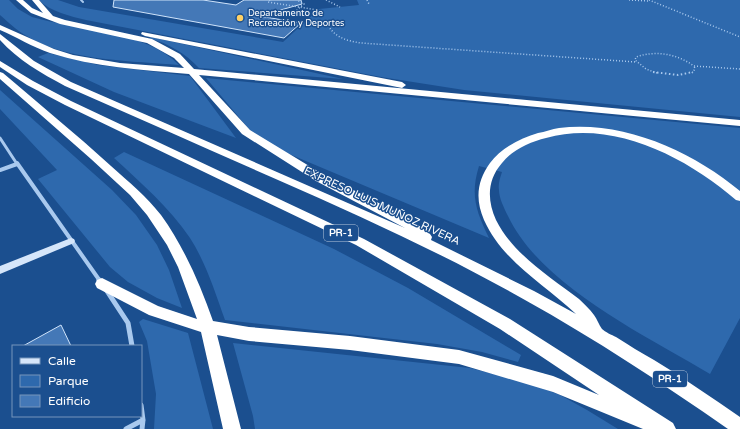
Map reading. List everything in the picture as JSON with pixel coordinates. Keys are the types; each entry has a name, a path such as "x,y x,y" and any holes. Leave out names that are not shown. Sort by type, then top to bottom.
{"highway":[{"path":"19,0 33,12 51,17 103,25 364,78 488,99"},
{"path":"35,0 51,17 63,22 135,37 150,41 164,48 177,56 246,132 320,178 406,222 448,253"},
{"path":"0,27 9,30 24,40 51,51 72,57 146,68 740,123"},
{"name":"EXPRESO LUIS MUÑOZ RIVERA","path":"0,36 18,54 34,66 68,84 338,202 448,253 529,295 664,375 740,427"},
{"name":"PR-1","path":"0,63 30,83 68,103 360,242 505,324 666,429"},
{"path":"0,75 80,143 135,194 157,219 180,258 190,279 212,344 232,429"},
{"path":"597,334 588,317 527,265 499,234 491,220 485,205 485,181 491,170 508,151 536,137 557,132 594,131 636,139 667,150 704,168 740,197"},
{"path":"102,284 154,311 196,325 250,334 459,357 553,384 666,429"}],"street":[{"path":"0,138 128,323 132,345"},
{"path":"0,170 17,164"},
{"path":"0,270 71,241"},
{"path":"142,412 142,429"},
{"path":"126,429 143,420"}],"path":[{"path":"270,0 268,2 317,10"},
{"path":"292,14 304,4 297,0"},
{"path":"326,0 340,7"},
{"path":"367,0 369,4"},
{"path":"629,0 649,0 740,37"},
{"path":"327,23 333,33 344,39 356,42 636,62 652,71 670,75 692,73 695,69 694,66"},
{"path":"636,62 636,57 639,55 657,53 682,58 694,66 740,69"}],"green space":[{"path":"0,0 9,0 18,9 32,17 130,38 149,45 165,54 179,65 103,59 65,52 48,46 23,34 0,15"},
{"path":"39,0 58,0 79,7 283,42 319,9 359,5 357,0 740,0 740,117 464,90 381,77 86,20 55,11"},
{"path":"151,37 343,79 199,68 182,53 170,46 149,38"},
{"path":"48,53 98,65 190,76 236,138 114,92 38,57"},
{"path":"206,78 740,128 740,318 710,374 597,307 544,265 523,241 505,210 499,188 499,181 502,172 479,166 476,176 476,203 489,238 282,151 261,139 248,128"},
{"path":"0,90 112,190 136,215 157,245 169,270 182,308 157,298 128,282 110,267 38,179 57,170 0,109"},
{"path":"124,152 334,249 408,288 521,355 518,362 482,352 437,344 225,320 214,288 190,238 164,206 114,158"},
{"path":"143,319 188,333 213,429 154,429 156,394 147,341 139,322"},
{"path":"233,343 470,368 526,382 560,395 618,429 255,429 253,416"}],"building":[{"name":"Departamento de Recreación y Deportes","path":"114,0 203,0 236,5 244,0 301,0 302,4 259,16 301,23 284,38 113,7"},
{"path":"61,325 71,345 25,345"}],"place":[{"name":"Departamento de Recreación y Deportes","path":"240,18"}]}
